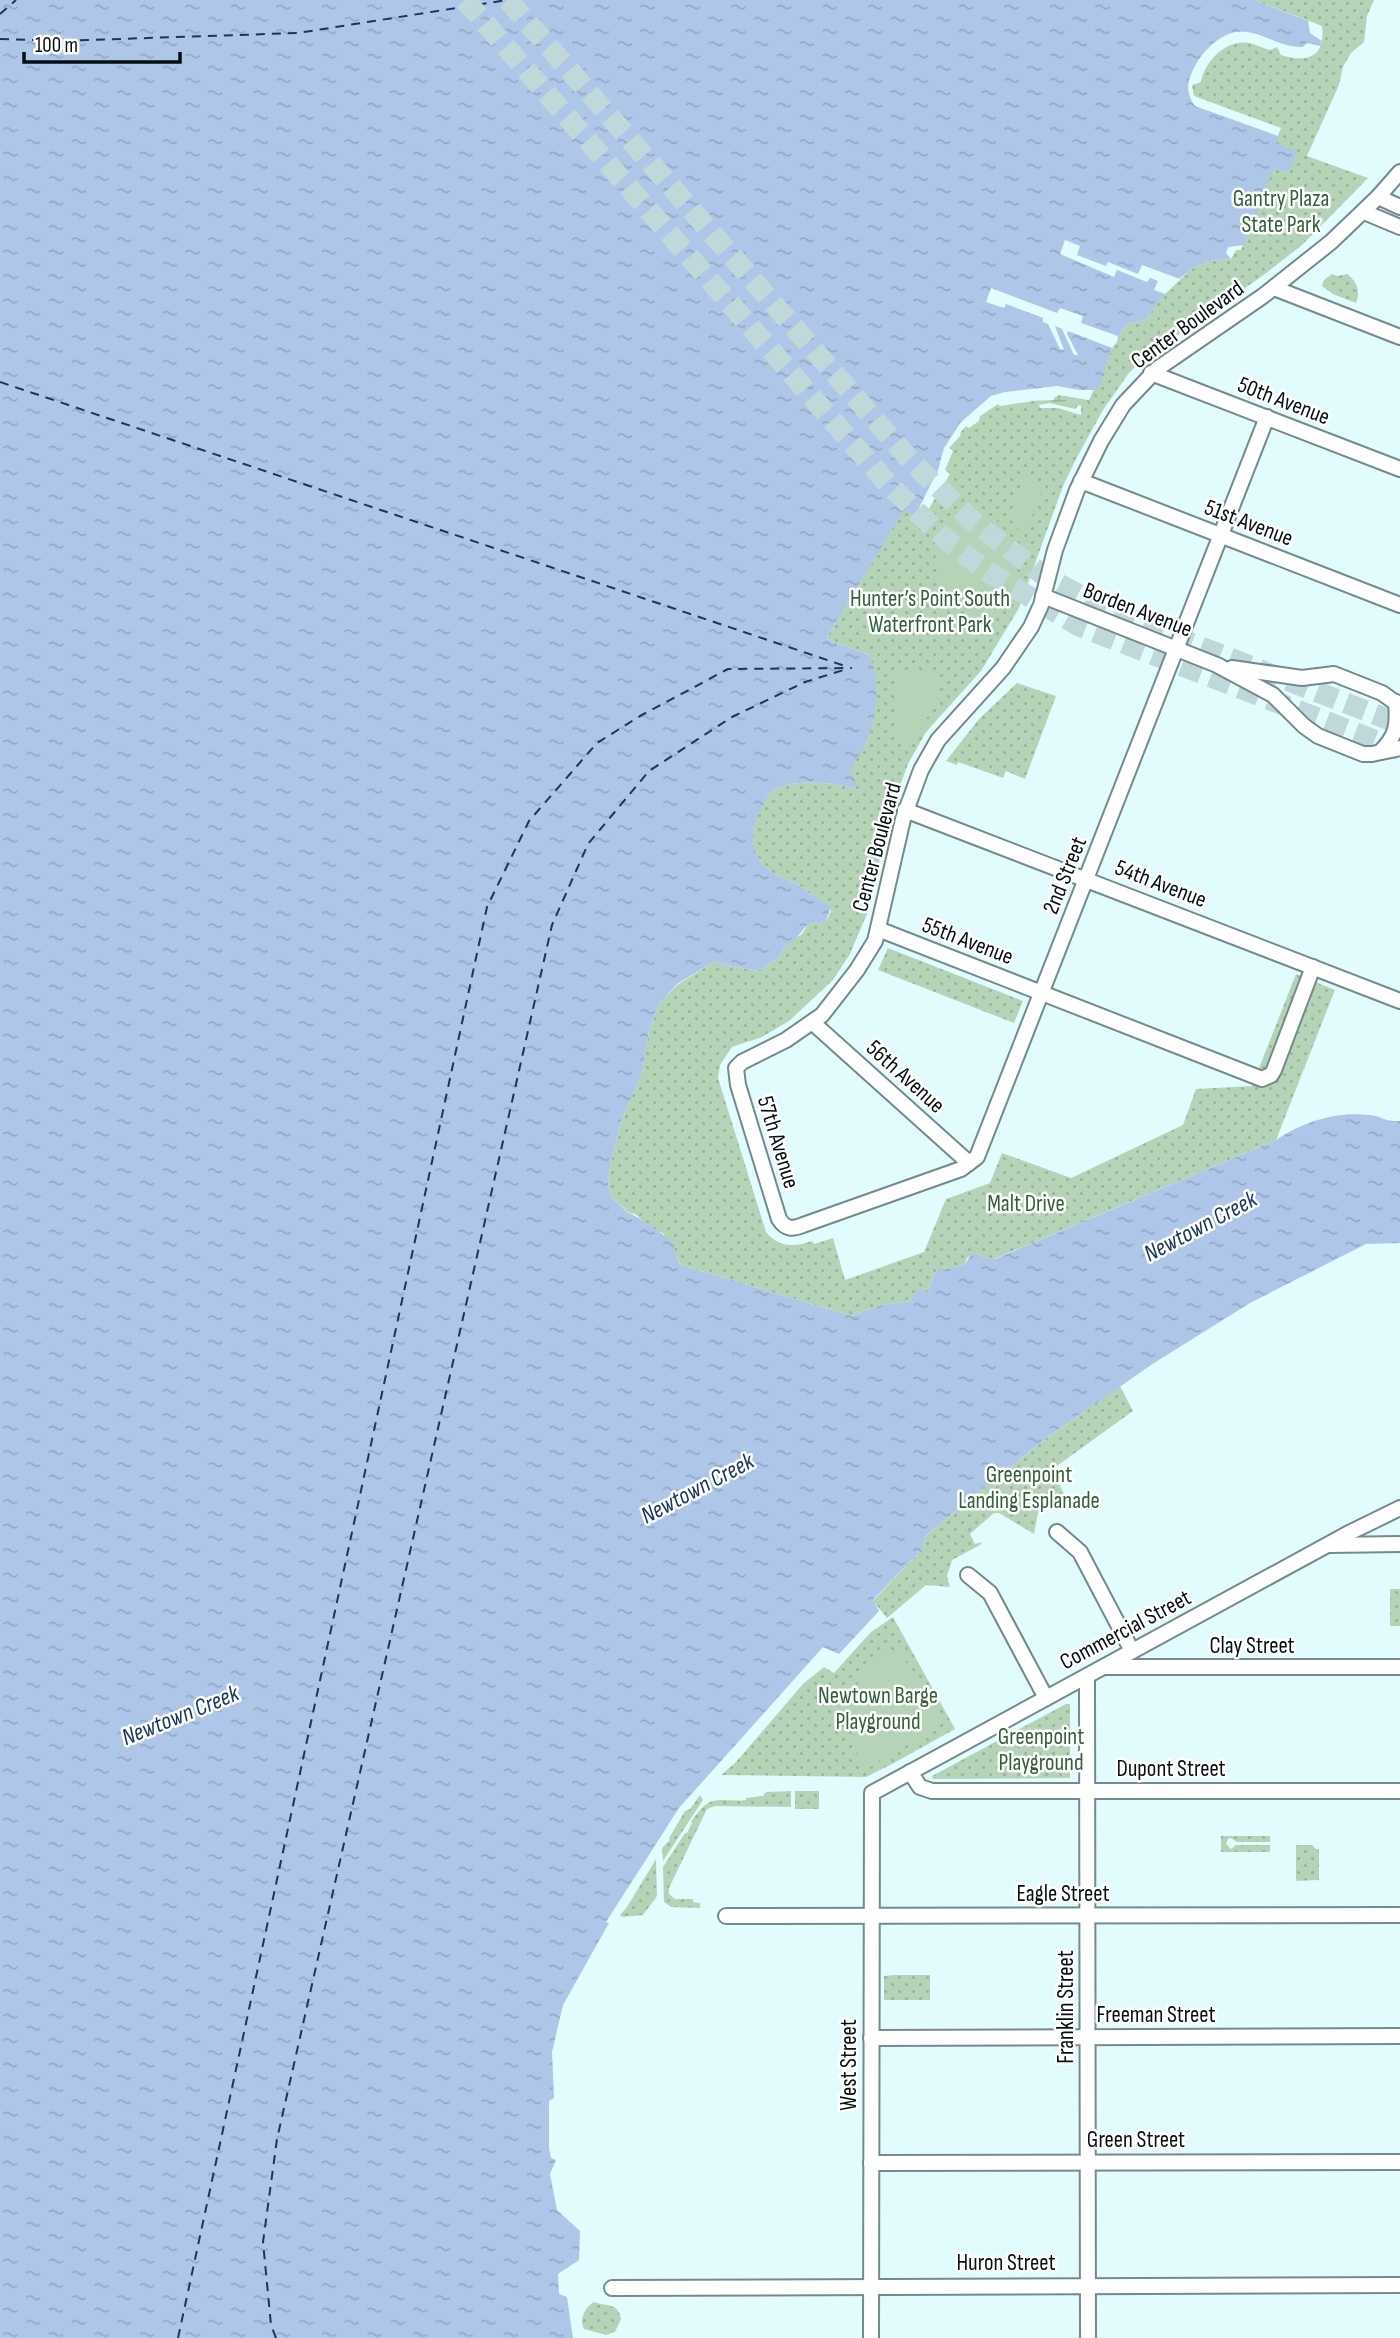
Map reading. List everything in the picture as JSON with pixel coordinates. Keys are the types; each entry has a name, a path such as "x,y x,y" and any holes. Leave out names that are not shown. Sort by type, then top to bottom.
{"street":[{"name":"Center Boulevard","path":"736,1068 741,1062 786,1040 812,1022 839,995 875,941 905,810 920,770 938,740 1009,660 1031,627 1043,596 1055,550 1081,481 1116,416 1151,373 1274,288 1364,212 1400,172"},
{"path":"1378,197 1400,207"},
{"path":"1364,212 1400,227"},
{"path":"1274,288 1400,337"},
{"name":"50th Avenue","path":"1151,373 1400,469"},
{"name":"2nd Street","path":"969,1163 978,1155 1266,417"},
{"name":"51st Avenue","path":"1081,481 1400,606"},
{"name":"Borden Avenue","path":"1043,596 1217,665 1273,695 1313,734 1363,754 1400,748"},
{"name":"Borden Avenue","path":"1217,665 1295,677 1334,674 1382,693 1398,704 1398,719 1396,733 1379,753"},
{"name":"54th Avenue","path":"905,810 1400,1001"},
{"name":"55th Avenue","path":"878,929 1041,993"},
{"path":"1041,993 1262,1079 1271,1075 1274,1070 1313,967"},
{"name":"56th Avenue","path":"812,1022 969,1163"},
{"name":"57th Avenue","path":"736,1068 738,1085 779,1220 785,1227 803,1226 961,1169 969,1163"},
{"name":"Commercial Street","path":"872,1793 1351,1532 1400,1508"},
{"path":"1385,1516 1381,1530 1396,1544"},
{"path":"1057,1532 1080,1552 1132,1651"},
{"path":"1329,1545 1396,1544"},
{"path":"968,1575 990,1593 1046,1698"},
{"path":"1148,1643 1152,1659 1159,1668"},
{"name":"Clay Street","path":"1103,1667 1400,1667"},
{"name":"Franklin Street","path":"1087,1676 1088,2338"},
{"name":"Dupont Street","path":"910,1772 920,1787 932,1791 1400,1791"},
{"name":"West Street","path":"871,2338 872,1793"},
{"name":"Eagle Street","path":"726,1916 1400,1916"},
{"name":"Freeman Street","path":"871,2038 1400,2036"},
{"name":"Green Street","path":"871,2163 1400,2162"},
{"name":"Huron Street","path":"612,2288 1400,2285"}],"green space":[{"name":"Hunter’s Point South Waterfront Park","path":"1254,0 1374,0 1367,16 1364,42 1351,53 1343,67 1339,85 1307,156 1368,178 1302,245 1142,360 1129,373 1103,410 1063,486 1019,608 981,671 926,732 908,764 889,816 869,909 850,954 833,980 789,1021 762,1037 732,1047 720,1065 718,1078 766,1232 776,1241 787,1245 812,1241 814,1244 833,1238 845,1280 924,1252 946,1199 990,1183 1002,1153 1071,1178 1183,1125 1196,1089 1252,1086 1296,974 1335,990 1276,1140 994,1259 984,1258 977,1253 967,1258 964,1265 943,1271 937,1269 927,1293 917,1294 911,1301 882,1305 852,1316 681,1265 663,1233 653,1230 635,1214 629,1213 612,1197 608,1187 610,1165 622,1118 642,1073 649,1030 660,1003 677,985 715,961 758,971 778,958 787,944 802,934 808,924 826,921 831,912 830,907 800,886 775,875 763,865 753,842 755,820 768,796 784,786 815,783 854,789 849,770 867,742 869,655 826,639 904,509 922,520 950,474 945,470 953,451 949,448 960,433 998,404 1000,406 1034,401 1038,402 1040,408 1058,408 1081,415 1081,405 1086,407 1112,348 1126,324 1145,320 1165,294 1190,270 1209,261 1231,259 1236,250 1241,250 1243,245 1217,147 1288,173 1275,143 1281,128 1194,96 1192,85 1201,82 1211,60 1224,48 1249,43 1270,50 1277,47 1281,55 1306,58 1312,56 1321,45 1322,26"},
{"path":"1332,274 1347,274 1353,280 1358,291 1356,303 1333,294 1322,286 1324,280"},
{"path":"1059,395 1094,401 1091,409 1079,405 1075,409 1028,401 1054,400"},
{"path":"1024,477 1044,484 1024,537 1009,517"},
{"path":"964,512 984,513 999,523 1009,538 1014,556 1015,576 1010,594 1001,608 988,616 971,615 957,607 946,593 938,575 935,556 938,538 948,522"},
{"path":"897,667 939,675 939,701 908,744 895,739"},
{"path":"1017,683 1056,696 1025,779 1006,771 1003,778 958,762 957,765 946,761 979,719"},
{"path":"888,948 1023,1001 1014,1023 878,970"},
{"name":"Greenpoint Landing Esplanade","path":"1120,1386 1133,1411 1054,1468 1053,1473 1067,1499 1038,1513 1034,1534 999,1513 994,1513 970,1534 975,1544 982,1542 980,1545 952,1560 947,1576 950,1587 926,1585 887,1618 873,1601 923,1548 926,1535 1048,1437"},
{"path":"1390,1589 1400,1589 1400,1626 1390,1626"},
{"name":"Newtown Barge Playground","path":"893,1617 955,1729 866,1777 721,1775 736,1762 803,1684 824,1667 834,1673 871,1632"},
{"path":"898,1648 939,1720 936,1729 864,1769 851,1733 852,1699 867,1670"},
{"name":"Greenpoint Playground","path":"1070,1704 1070,1778 933,1779 932,1776"},
{"path":"791,1791 791,1807 715,1806 707,1809 669,1888 669,1894 675,1899 693,1899 693,1902 700,1903 700,1908 671,1907 664,1902 663,1867 704,1806 716,1800 746,1800 763,1796 766,1792"},
{"path":"795,1791 819,1791 819,1809 795,1809"},
{"path":"700,1795 703,1800 663,1861 662,1848 670,1840 685,1811 690,1809"},
{"path":"1221,1836 1270,1836 1270,1842 1237,1842 1231,1838 1226,1844 1231,1849 1236,1845 1270,1845 1270,1852 1221,1852"},
{"path":"1296,1845 1312,1845 1319,1849 1319,1880 1296,1881"},
{"path":"656,1859 657,1896 643,1915 622,1917 620,1915"},
{"path":"930,1975 930,2000 884,2000 884,1976"},
{"path":"594,2302 615,2307 620,2314 621,2319 615,2332 606,2335 584,2329 584,2314"}],"water":[{"name":"Newtown Creek","path":"0,0 1254,0 1308,21 1310,33 1322,41 1320,46 1307,43 1303,47 1296,47 1243,32 1226,35 1211,45 1190,77 1188,91 1195,106 1278,136 1276,143 1297,152 1288,173 1274,168 1244,245 1228,247 1226,253 1231,259 1209,261 1190,270 1174,283 1145,320 1126,324 1112,348 1098,390 1057,386 991,396 961,422 944,448 938,470 915,516 904,510 826,639 869,655 873,664 875,709 870,731 850,770 857,785 854,789 815,783 784,786 768,796 754,828 753,842 763,865 831,907 826,921 808,924 792,943 787,944 778,958 758,971 715,961 677,984 660,1003 649,1030 642,1073 622,1118 610,1165 608,1187 612,1197 628,1213 645,1222 673,1244 681,1265 852,1316 882,1305 911,1301 919,1289 927,1293 937,1269 964,1265 972,1254 995,1259 1276,1140 1308,1123 1332,1116 1357,1114 1400,1121 1400,1243 1366,1244 1250,1303 1154,1363 1049,1436 926,1535 923,1548 873,1600 879,1611 839,1654 823,1647 679,1808 606,1922 609,1923 563,2005 552,2052 554,2098 549,2101 549,2148 551,2158 556,2160 550,2174 557,2210 580,2231 579,2260 558,2274 559,2294 567,2297 573,2338 0,2338"}],"pier":[{"path":"1065,240 1080,246 1077,255 1106,266 1108,262 1138,274 1142,265 1180,279 1165,294 1154,290 1158,281 1150,278 1147,282 1117,270 1114,277 1060,254"},
{"path":"991,288 1057,313 1060,308 1083,316 1081,323 1118,336 1117,342 1112,348 1068,331 1078,355 1074,355 1062,329 1055,326 1064,350 1060,349 1043,318 1006,304 1004,308 986,302"}],"ferry route":[{"path":"0,14 16,0"},
{"path":"0,39 58,41 298,33 507,0"},
{"path":"0,382 848,667"},
{"path":"178,2338 487,907 529,821 597,743 640,716 728,669 852,668"},
{"path":"276,2338 271,2325 263,2242 277,2139 552,925 588,844 649,771 732,717 805,682 847,669"}],"tunnel":[{"path":"465,0 887,483 952,545 991,574 1079,626 1400,750"},
{"path":"508,0 911,461 975,523 1046,577 1098,605 1400,724"}],"park label":[{"name":"Gantry Plaza State Park","path":"1281,211"},
{"name":"Malt Drive","path":"1026,1203"}]}
